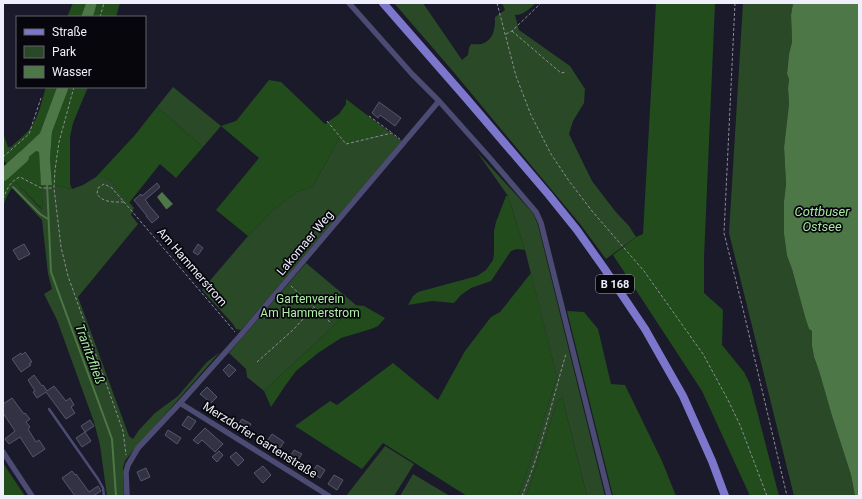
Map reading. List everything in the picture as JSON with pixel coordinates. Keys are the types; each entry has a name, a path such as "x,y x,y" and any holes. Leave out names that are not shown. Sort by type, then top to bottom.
{"main road":[{"name":"B 168","path":"383,3 548,194 577,230 604,268 645,329 683,396 712,461 725,496"}],"street":[{"path":"349,3 489,157 536,212 541,223 609,496"},
{"name":"Lakomaer Weg","path":"128,496 126,472 128,465 138,448 239,337 439,102"},
{"name":"Merzdorfer Gartenstraße","path":"180,403 329,496"},
{"path":"3,452 32,496"}],"lane":[{"path":"49,409 98,480 103,488 104,496"}],"path":[{"path":"100,16 104,3"},
{"path":"498,3 516,76 528,108 551,154 569,181 644,271 703,354 740,425 767,496"},
{"path":"506,34 512,31 541,3"},
{"path":"735,3 724,233 787,496"},
{"path":"512,31 561,73 566,72"},
{"path":"74,88 59,142 54,188 61,247 68,276 120,421 128,465"},
{"path":"3,157 29,134 41,98"},
{"path":"369,116 404,142"},
{"path":"327,121 346,144 392,133"},
{"path":"3,199 9,185 16,178 20,177 41,188 54,188"},
{"name":"Am Hammerstrom","path":"124,202 110,202 100,199 97,194 98,188 104,184 112,188 131,210 230,326 239,337"},
{"path":"286,282 330,322"},
{"path":"257,362 293,330 314,307"},
{"path":"522,496 535,460 570,342"}],"green space":[{"path":"394,3 423,3 462,60 468,55 471,44 483,44 488,41 494,32 495,17 505,10 502,3 536,3 524,13 515,15 519,30 570,66 585,89 584,103 573,121 569,134 592,181 615,211 629,226 636,237 606,259 580,224"},
{"path":"743,3 793,3 791,15 792,42 787,74 789,79 789,104 784,147 786,184 784,201 784,234 787,256 809,329 812,331 814,357 851,475 855,496 794,496 729,233"},
{"path":"173,87 221,126 203,147 157,107"},
{"path":"384,128 402,141 241,330 236,329 202,290 248,236 273,210 297,192 313,186 340,137 380,134"},
{"path":"477,152 533,213 538,225 605,496 587,496 562,397 557,402 526,496 518,496 557,377 525,250 508,196"},
{"path":"96,177 104,177 110,180 134,208 131,215 138,224 78,297 129,436 133,439 139,430 155,413 178,396 207,362 220,352 125,461 123,468 124,496 107,496 100,445 94,422 57,320 44,294 52,289 48,274 42,220 12,188 16,183 40,208 43,209 41,185 52,185 72,189 83,185"},
{"name":"Gartenverein Am Hammerstrom","path":"306,263 356,305 264,391 247,377 246,369 229,353"},
{"path":"385,446 414,464 394,496 346,496"},
{"path":"413,474 450,496 400,496"}],"shaded area":[{"path":"73,3 86,3 81,16 67,16"},
{"path":"97,3 120,3 116,16 93,16"},
{"path":"656,3 715,3 704,258 704,293 723,310 722,345 744,372 750,384 779,496 750,496 702,391 613,255 636,237 643,234"},
{"path":"269,80 281,82 325,124 339,114 346,104 346,99 384,128 380,134 349,143 340,137 313,186 297,192 273,210 248,236 216,210 259,158 221,126 236,121"},
{"path":"46,88 57,88 40,133 7,164 3,159 3,133 8,147 11,147 31,127 41,106"},
{"path":"69,88 88,88 73,123 70,137 70,184 72,189 52,185 50,159 52,132"},
{"path":"157,107 203,147 176,178 160,164 129,203 110,180 104,177 96,177 135,135"},
{"path":"36,151 39,152 43,209 16,183 11,189 3,208 3,179"},
{"path":"506,196 508,196 525,250 517,249 511,251 491,281 471,288 461,295 454,303 432,301 408,305 413,296 418,292 477,276 486,270 493,260 494,231"},
{"path":"531,273 557,377 518,496 467,496 383,443 362,469 295,426 330,401 337,405 393,363 438,400 465,351 491,317 500,312"},
{"path":"356,305 364,306 385,318 378,326 341,338 318,353 296,371 271,407 264,391"},
{"path":"567,311 584,312 598,329 611,384 625,385 662,461 676,496 613,496"},
{"path":"562,397 587,496 526,496 557,402"},
{"path":"3,463 25,496 3,496"}],"water":[{"path":"86,3 97,3 93,16 81,16"},
{"name":"Cottbuser Ostsee","path":"793,3 859,3 859,496 855,496 851,475 814,357 812,331 809,329 805,317 787,256 784,234 784,201 786,184 784,147 789,104 789,79 787,74 792,42 791,15"},
{"path":"57,88 69,88 52,132 50,159 52,185 41,185 39,152 36,151 12,171 7,164 40,133"},
{"path":"162,192 173,204 167,209 157,197"}],"building":[{"path":"379,102 401,118 395,126 380,115 378,118 372,113"},
{"path":"157,183 160,187 145,200 159,217 152,223 134,200 141,194 142,196"},
{"path":"24,244 30,254 19,260 13,250"},
{"path":"198,244 203,248 198,255 193,252"},
{"path":"25,352 32,362 29,364 31,365 21,372 12,359 21,353 22,355"},
{"path":"229,364 236,370 229,377 223,370"},
{"path":"34,375 47,391 54,386 66,401 70,398 74,405 71,407 75,413 66,419 46,392 37,398 33,392 35,391 28,380"},
{"path":"207,387 217,397 211,403 200,394"},
{"path":"12,398 24,414 25,413 30,419 26,422 30,427 28,429 36,442 39,440 45,449 33,457 20,437 9,444 5,439 15,431 3,413 3,404"},
{"path":"188,416 196,421 190,430 182,425"},
{"path":"242,419 251,424 246,432 237,427"},
{"path":"90,420 94,426 85,432 81,426"},
{"path":"205,428 223,444 215,452 202,440 198,444 193,440"},
{"path":"168,430 181,438 177,444 165,435"},
{"path":"85,432 91,441 82,447 76,438"},
{"path":"272,434 284,442 280,448 277,446 275,450 265,444"},
{"path":"294,450 302,454 296,463 289,459"},
{"path":"219,451 223,455 217,462 212,457"},
{"path":"236,452 244,460 238,466 230,457"},
{"path":"317,465 325,470 320,478 312,473"},
{"path":"263,466 271,475 263,483 254,473"},
{"path":"146,468 150,477 141,481 137,472"},
{"path":"72,471 75,475 76,474 89,492 98,486 101,491 93,496 75,496 62,478"},
{"path":"334,475 343,480 337,490 328,484"}],"waterway":[{"path":"3,175 23,157"},
{"name":"Tranitzfließ","path":"47,184 51,272 112,439 116,496"},
{"name":"Tranitzfließ","path":"13,187 40,214 48,219"}]}
